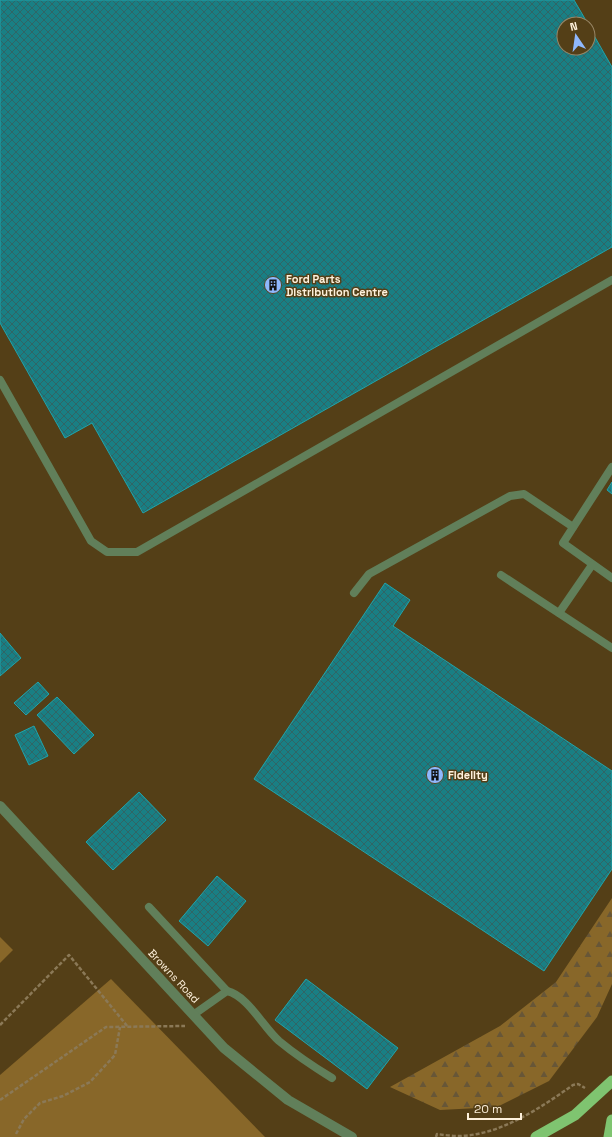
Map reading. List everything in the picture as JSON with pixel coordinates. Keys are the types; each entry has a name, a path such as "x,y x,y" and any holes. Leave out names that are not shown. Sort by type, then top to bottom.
{"highway":[{"path":"536,1137 575,1115 612,1081"},
{"path":"609,1137 612,1120"}],"street":[{"name":"Browns Road","path":"0,806 224,1048 288,1100 352,1137"}],"lane":[{"path":"0,380 91,541 107,552 137,552 612,280"},
{"path":"612,467 562,543 612,578"},
{"path":"354,593 369,574 510,496 524,494 573,527"},
{"path":"559,613 592,565"},
{"path":"500,575 612,648"},
{"path":"148,907 227,991 234,992 286,1047 332,1078"},
{"path":"193,1015 227,991"}],"path":[{"path":"0,1025 69,955 128,1027"},
{"path":"0,1100 106,1027 203,1026"},
{"path":"16,1134 24,1119 40,1103 63,1096 90,1082 115,1055 120,1027"},
{"path":"436,1137 437,1134 460,1136 488,1131 511,1123 573,1085 578,1084 586,1088 594,1098"}],"green space":[{"path":"612,898 612,984 597,1017 549,1081 497,1107 440,1110 390,1087 500,1026 556,982"},
{"path":"0,937 13,950 0,963"},
{"path":"111,979 265,1137 0,1137 0,1075"}],"building":[{"name":"Ford Parts Distribution Centre","path":"0,0 574,0 583,16 556,16 556,56 596,56 596,39 612,67 612,247 143,513 92,423 65,438 0,323"},
{"path":"612,482 612,494 607,490"},
{"name":"Fidelity","path":"385,583 410,600 393,626 612,771 612,869 544,971 254,779"},
{"path":"0,633 21,658 0,676"},
{"path":"38,682 49,694 26,715 14,703"},
{"path":"57,697 94,735 74,754 37,715"},
{"path":"34,726 48,756 29,765 15,735"},
{"path":"139,792 166,820 113,870 86,842"},
{"path":"217,876 246,901 208,946 179,921"},
{"path":"306,979 398,1048 367,1089 275,1020"}],"place":[{"name":"Ford Parts Distribution Centre","path":"273,285"},
{"name":"Fidelity","path":"435,775"}]}
